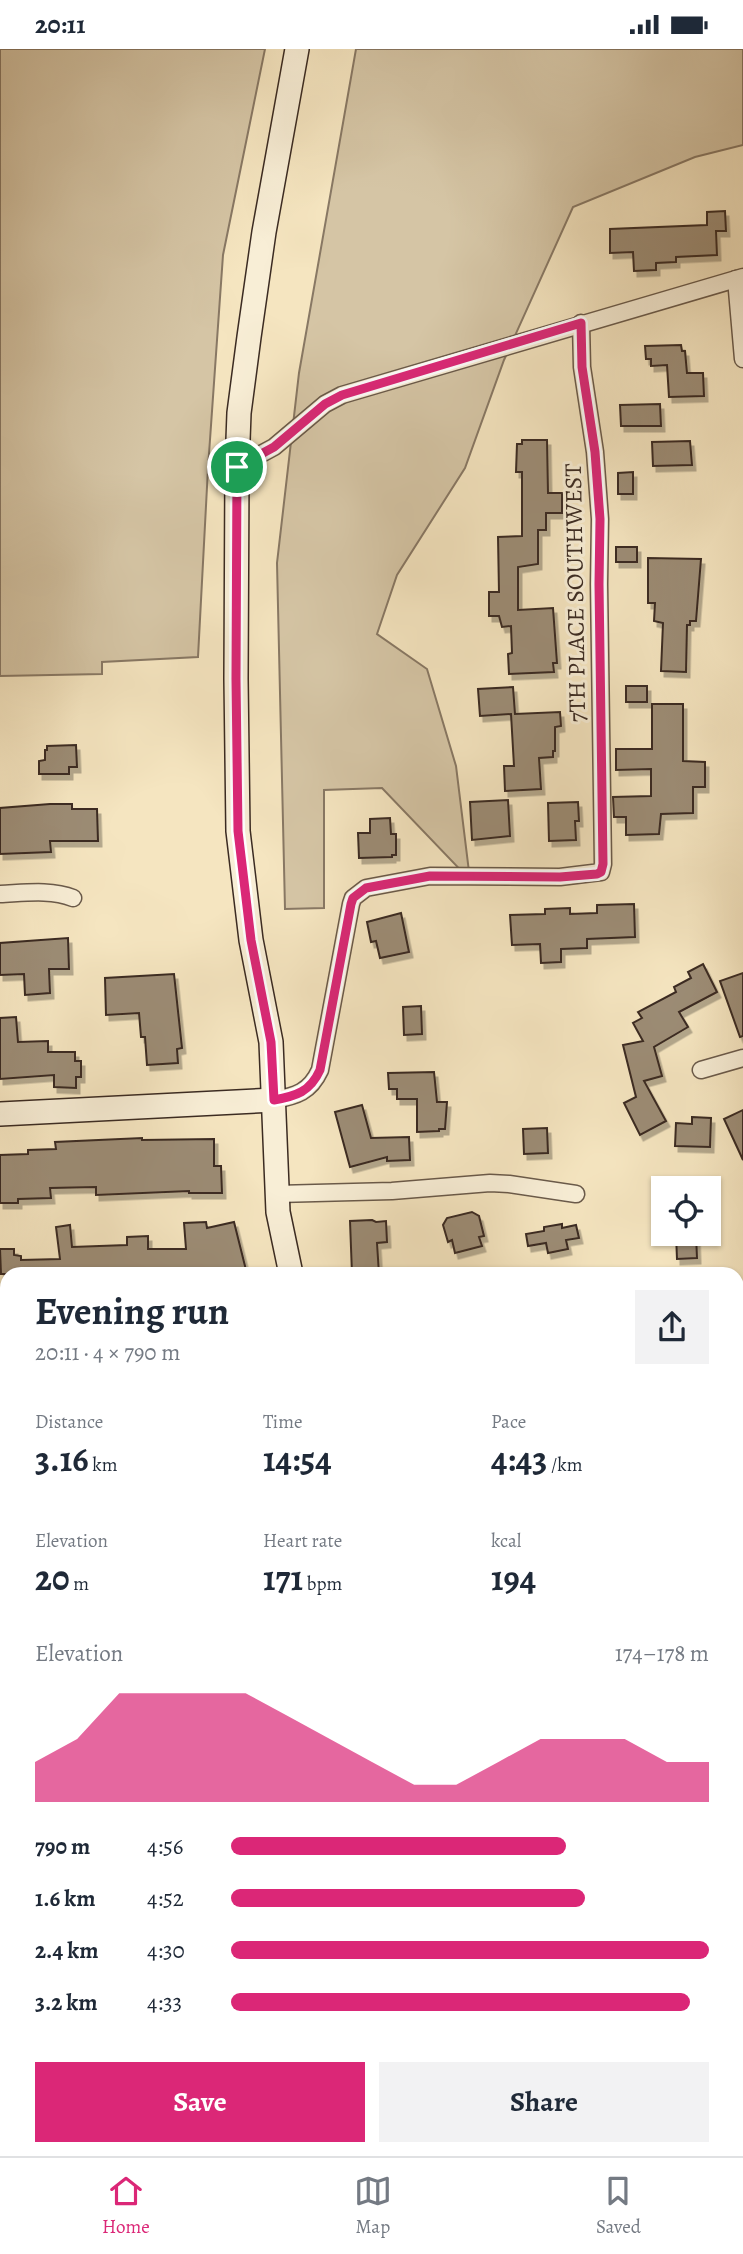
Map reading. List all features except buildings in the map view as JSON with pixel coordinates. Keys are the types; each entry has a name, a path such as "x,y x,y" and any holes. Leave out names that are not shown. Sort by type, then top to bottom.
{"main road":[{"path":"289,1267 277,1194 271,1042 251,940 238,831 237,467 239,413 264,232 297,49"},
{"path":"0,1114 274,1100"}],"street":[{"path":"237,467 274,447 325,404 342,395 739,278 743,359"},
{"name":"7TH PLACE SOUTHWEST","path":"274,1100 293,1096 313,1084 320,1070 351,904 353,898 366,888 430,876 560,877 601,872 600,519 595,452 582,367 581,323"},
{"path":"0,894 50,893 73,898"},
{"path":"701,1070 743,1058"},
{"path":"277,1194 392,1191 490,1183 576,1194"}],"shaded area":[{"path":"0,49 265,49 223,255 198,657 102,662 102,674 0,676"},
{"path":"356,49 743,49 743,145 695,157 573,207 504,360 465,468 397,575 377,634 427,669 456,766 470,880 382,788 324,790 324,908 285,909 277,563 299,373"}],"route":[{"path":"581,323 582,367 595,452 600,519 601,872 560,877 430,876 366,888 353,898 351,904 320,1070 313,1084 293,1096 274,1100 271,1042 251,940 238,831 237,467 274,447 325,404 342,395 581,323"}]}
